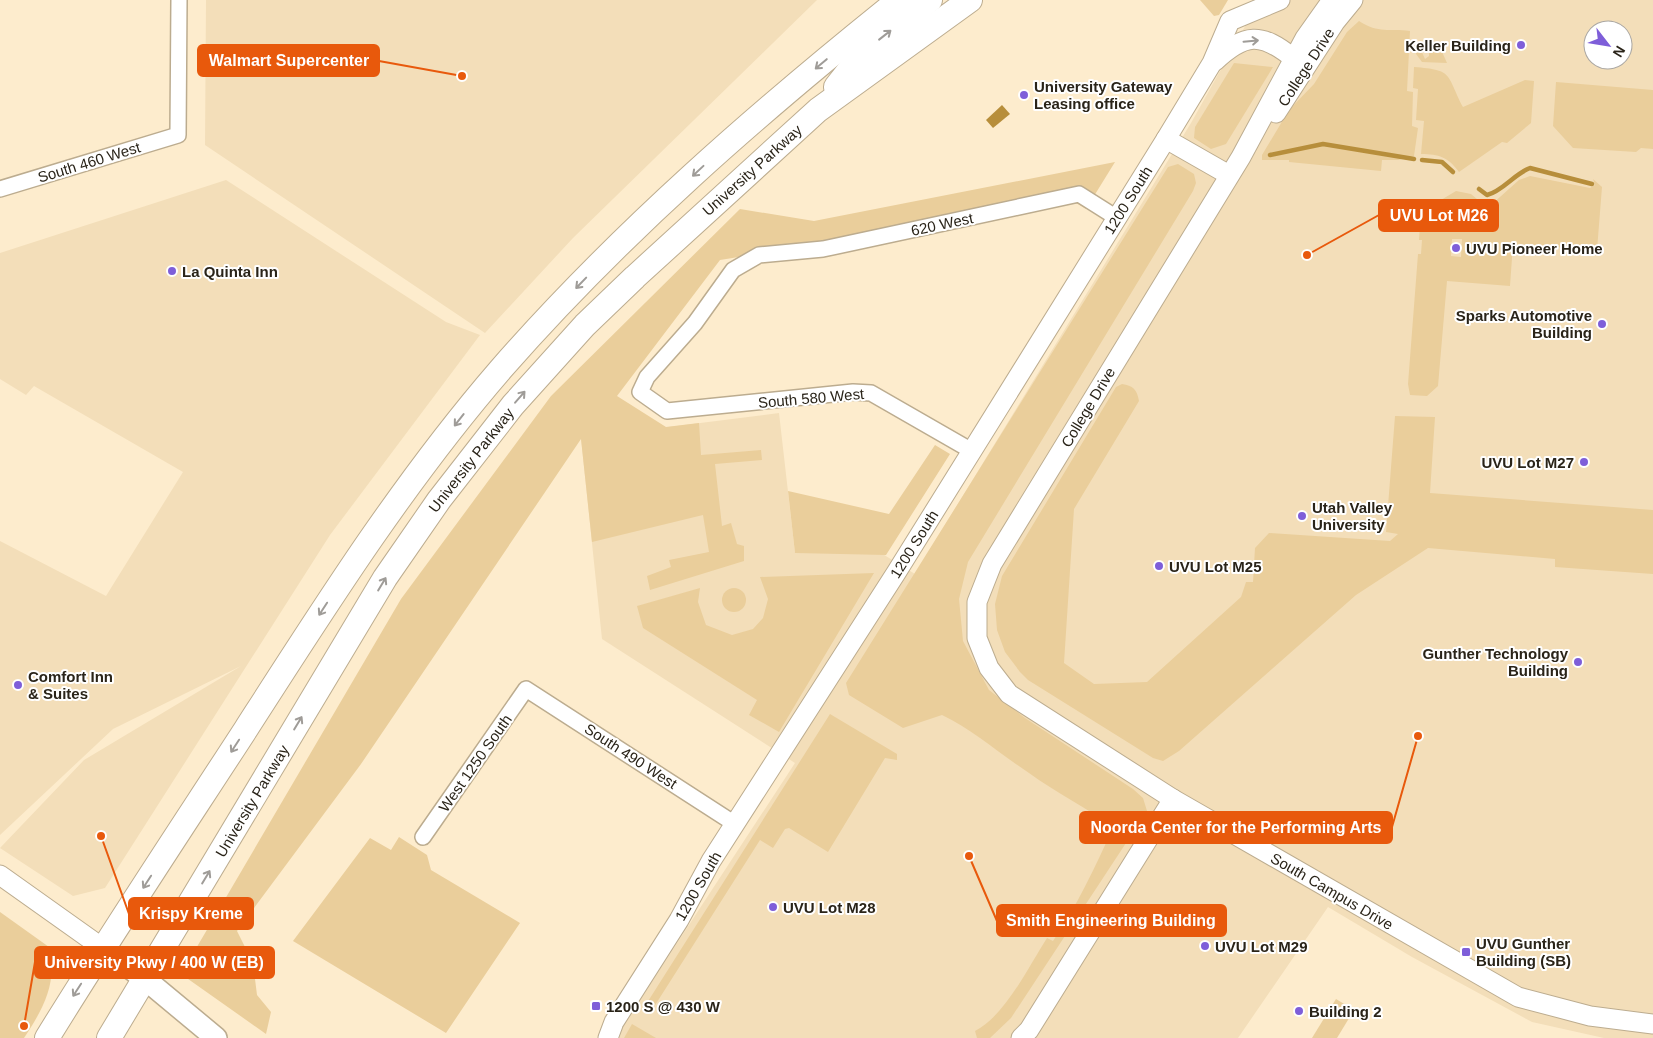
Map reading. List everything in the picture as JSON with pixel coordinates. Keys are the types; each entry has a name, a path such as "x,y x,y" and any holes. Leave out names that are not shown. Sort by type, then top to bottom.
{"main road":[{"path":"858,32 884,0"},
{"path":"47,1038 359,554 422,467 501,369 602,260 736,137 858,32 899,0"},
{"path":"818,110 866,50 930,0"},
{"name":"University Parkway","path":"109,1038 385,578 477,449 546,367 635,276 818,110 970,0"},
{"path":"104,949 216,1038"}],"street":[{"name":"South 460 West","path":"0,189 178,135 179,0"},
{"name":"1200 South","path":"596,1038 611,1030 679,920 703,875 972,451 1212,63 1230,21 1280,0"},
{"name":"College Drive","path":"1241,157 1293,58 1332,0"},
{"name":"College Drive","path":"989,668 978,638 977,602 992,564 1229,175 1277,112 1335,22 1353,0"},
{"name":"1200 South","path":"1212,63 1232,45 1252,38 1271,42 1293,58"},
{"path":"1166,139 1229,175"},
{"name":"620 West","path":"640,392 647,377 695,323 733,270 759,255 823,249 1079,194 1117,218"},
{"name":"South 580 West","path":"640,392 667,411 853,392 870,392 972,451"},
{"name":"South Campus Drive","path":"989,668 1008,694 1173,799 1518,997 1590,1016 1653,1024"},
{"name":"South 490 West","path":"526,689 735,824"},
{"name":"West 1250 South","path":"424,837 526,689"},
{"path":"1021,1038 1029,1030 1173,799"},
{"path":"0,875 104,949"}],"shaded area":[{"path":"206,0 817,0 573,238 485,333 205,145"},
{"path":"1200,0 1228,0 1219,15 1214,16"},
{"name":"Utah Valley University","path":"1278,0 1653,0 1653,1038 1604,1038 1532,1022 1412,957 1328,907 1238,1038 615,1038 795,763 602,639 581,438 779,413 795,553 881,553 915,574 1191,123 1248,21"},
{"path":"1359,21 1372,28 1410,31 1407,91 1413,92 1412,126 1418,128 1414,156 1398,160 1382,160 1381,171 1289,162 1289,160 1262,160 1262,155 1289,110 1314,84 1347,32"},
{"path":"1417,41 1425,59 1429,56 1429,52 1438,49 1439,45 1447,63 1422,62 1416,54"},
{"path":"1234,63 1273,67 1226,144 1211,149 1194,138 1195,127"},
{"path":"1414,67 1443,72 1451,81 1463,107 1525,80 1534,81 1531,123 1507,143 1502,142 1459,172 1443,157 1421,154 1424,121 1416,120 1418,89 1413,88"},
{"path":"1556,82 1653,90 1653,149 1641,148 1636,152 1573,148 1553,126"},
{"path":"1002,105 1010,114 993,128 986,120"},
{"path":"1115,162 1086,209 1076,203 720,260 617,396 666,427 699,423 701,455 761,450 762,460 715,464 722,526 731,523 737,544 744,546 744,561 650,590 647,576 671,567 669,560 709,552 703,515 592,542 581,439 361,764 237,931 253,963 257,995 271,1012 266,1034 181,974 401,599 551,396 740,209 814,221"},
{"path":"1178,164 1194,174 1196,183 1193,191 968,562 959,599 963,641 989,690 1025,718 1133,789 1143,798 1147,811 1011,1018 990,1038 977,1038 975,1031 996,1014 1016,989 1047,938 1053,941 1062,928 1113,828 1093,813 1039,780 976,735 942,715 903,728 849,695 846,683 1168,167"},
{"path":"1530,176 1590,188 1595,185 1593,179 1602,187 1597,250 1513,244 1510,286 1447,281 1438,386 1427,396 1410,395 1408,384 1418,254 1421,254 1422,240 1419,240 1421,212 1456,191 1471,194 1484,205 1491,205 1519,180","holes":["1452,239 1462,239 1461,257 1451,256"]},
{"path":"226,180 446,322 480,335 330,535 105,888 73,896 0,848 84,760 241,666 113,729 0,835 0,541 106,596 183,472 34,386 26,395 0,379 0,253"},
{"path":"1122,384 1134,389 1139,401 1074,509 1064,663 1094,684 1147,682 1241,597 1246,582 1253,582 1255,548 1269,533 1390,541 1398,534 1386,532 1395,416 1435,417 1430,493 1653,510 1653,574 1555,567 1555,559 1428,548 1356,595 1179,751 1163,761 1153,758 1028,680 1005,652 997,630 995,604 1002,576 1116,387"},
{"path":"935,445 950,454 886,555 795,553 788,491 889,514"},
{"path":"874,573 779,732 749,715 757,700 643,628 637,606 700,588 698,602 706,625 732,635 753,629 763,618 768,599 760,577"},
{"path":"734,588 742,592 746,600 742,608 734,612 726,608 722,600 726,592"},
{"path":"830,714 897,754 897,760 885,758 828,852 789,828 785,829 773,848 760,840 652,1010 645,1006"},
{"path":"399,837 427,855 431,870 520,923 446,1033 293,941 370,838 391,850"},
{"path":"0,912 49,947 52,972 47,995 43,1006 24,1038 0,1038"},
{"path":"1336,999 1354,1010 1337,1038 1312,1038"},
{"path":"632,1024 656,1038 624,1038"}],"waterway":[{"path":"1270,155 1323,144 1414,159"},
{"path":"1422,160 1442,162 1453,172"},
{"path":"1479,189 1487,195 1493,193 1530,168 1592,184"}],"place":[{"name":"Keller Building","path":"1521,45"},
{"name":"Walmart Supercenter","path":"462,76"},
{"name":"University Gateway Leasing office","path":"1024,95"},
{"name":"UVU Pioneer Home","path":"1456,248"},
{"name":"UVU Lot M26","path":"1307,255"},
{"name":"La Quinta Inn","path":"172,271"},
{"name":"Sparks Automotive Building","path":"1602,324"},
{"name":"UVU Lot M27","path":"1584,462"},
{"name":"Utah Valley University","path":"1302,516"},
{"name":"UVU Lot M25","path":"1159,566"},
{"name":"Gunther Technology Building","path":"1578,662"},
{"name":"Comfort Inn & Suites","path":"18,685"},
{"name":"Noorda Center for the Performing Arts","path":"1418,736"},
{"name":"Krispy Kreme","path":"101,836"},
{"name":"Smith Engineering Building","path":"969,856"},
{"name":"UVU Lot M28","path":"773,907"},
{"name":"UVU Lot M29","path":"1205,946"},
{"name":"UVU Gunther Building (SB)","path":"1466,952"},
{"name":"1200 S @ 430 W","path":"596,1006"},
{"name":"Building 2","path":"1299,1011"},
{"name":"University Pkwy / 400 W (EB)","path":"24,1026"}]}
